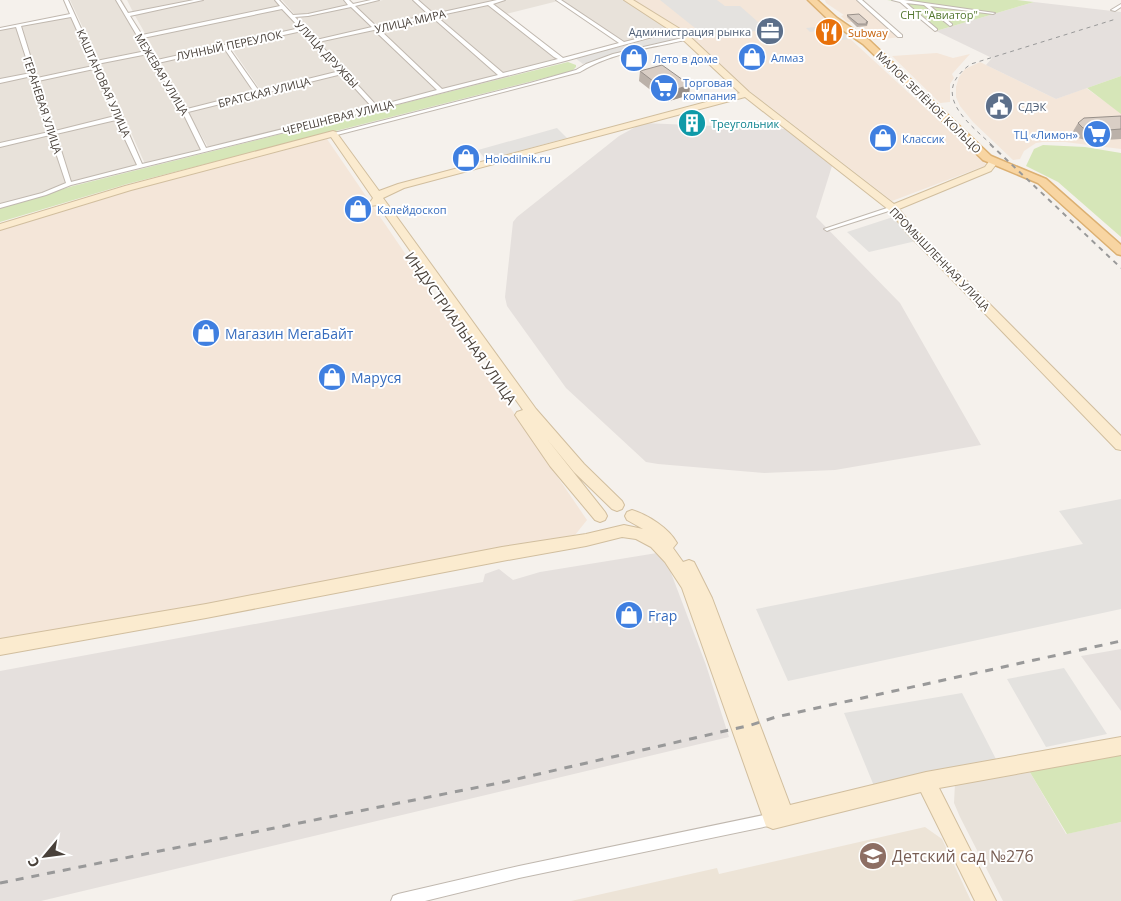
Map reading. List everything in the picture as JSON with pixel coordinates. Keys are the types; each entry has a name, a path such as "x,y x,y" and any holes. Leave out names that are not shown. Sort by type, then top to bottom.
{"main road":[{"name":"МАЛОЕ ЗЕЛЁНОЕ КОЛЬЦО","path":"814,0 821,9 866,42 993,162 1034,177 1051,188 1121,251"}],"street":[{"name":"КАШТАНОВАЯ УЛИЦА","path":"66,0 120,117 140,166"},
{"name":"МЕЖЕВАЯ УЛИЦА","path":"118,0 185,111 204,150"},
{"path":"126,15 201,0"},
{"name":"УЛИЦА ДРУЖБЫ","path":"277,0 376,108"},
{"path":"346,0 441,91"},
{"path":"291,16 377,0"},
{"path":"415,0 502,75"},
{"name":"УЛИЦА МИРА","path":"317,42 503,0"},
{"path":"558,0 623,44"},
{"name":"ПРОМЫШЛЕННАЯ УЛИЦА","path":"628,0 687,38 746,94 893,208 910,230 1121,445"},
{"path":"859,0 900,36"},
{"path":"894,0 992,13"},
{"path":"901,1 935,30"},
{"path":"489,3 563,60"},
{"path":"925,4 950,25"},
{"path":"1113,10 1121,5"},
{"path":"140,37 284,7"},
{"path":"0,29 73,15"},
{"name":"ГЕРАНЕВАЯ УЛИЦА","path":"18,26 69,184"},
{"name":"ЛУННЫЙ ПЕРЕУЛОК","path":"154,62 303,29"},
{"name":"ЧЕРЕШНЕВАЯ УЛИЦА","path":"0,206 44,194 69,184 376,108 676,30"},
{"path":"0,227 128,188 530,84 578,71 582,67 630,52 687,38"},
{"path":"225,46 257,93"},
{"path":"0,81 34,77 96,65 149,52"},
{"path":"570,58 582,67"},
{"name":"БРАТСКАЯ УЛИЦА","path":"185,111 344,72"},
{"path":"378,202 393,193 432,177 746,94"},
{"path":"0,145 120,117"},
{"name":"ИНДУСТРИАЛЬНАЯ УЛИЦА","path":"330,135 502,378 555,462 600,519"},
{"path":"828,229 893,208 988,169 993,162"},
{"name":"ИНДУСТРИАЛЬНАЯ УЛИЦА","path":"502,378 548,434 617,505"},
{"path":"569,542 589,535 606,508 617,505 624,507 632,516 649,525 667,541 690,568 694,585 779,818"},
{"path":"0,647 206,612 620,532 633,522 632,516"},
{"path":"600,519 606,530 639,532 662,546 694,585"},
{"path":"398,901 519,872 779,818 926,781 1121,746"},
{"path":"926,781 986,901"}],"shaded area":[{"path":"70,0 122,0 150,51 99,62"},
{"path":"127,0 197,0 133,12"},
{"path":"204,0 278,0 284,6 146,35 134,14"},
{"path":"282,0 345,0 350,5 297,17"},
{"path":"383,0 415,0 432,15 377,27 355,6"},
{"path":"419,0 498,0 435,14"},
{"path":"507,0 558,1 506,14 492,3"},
{"path":"561,0 627,0 675,30 624,43"},
{"name":"Классик","path":"634,0 808,0 987,165 892,201 747,89 688,33"},
{"path":"660,0 717,0 725,6 740,6 767,30 705,36"},
{"path":"825,0 860,0 901,37 874,40 853,22 847,22 841,16 844,15 826,3"},
{"path":"1034,2 1121,12 1121,76 1056,99 986,65 992,58 936,31"},
{"path":"489,4 560,58 503,73 437,16"},
{"path":"352,6 373,27 317,40 298,18"},
{"path":"285,8 303,28 159,59 147,37"},
{"path":"74,16 97,66 38,79 21,26"},
{"path":"432,17 500,74 442,90 378,29"},
{"path":"835,25 852,39 842,40 829,29 810,32 806,28"},
{"path":"17,27 32,74 0,81 0,30"},
{"path":"375,29 438,91 377,107 320,42"},
{"path":"303,30 339,72 261,91 230,46"},
{"path":"674,33 681,38 583,64 575,58"},
{"path":"225,47 257,92 188,109 160,61"},
{"path":"150,52 203,149 145,164 100,63"},
{"path":"937,53 953,58 970,54 952,74 954,78 950,84 950,102 940,103 892,56"},
{"path":"980,62 1056,99 1086,88 1121,113 1121,149 1065,142 1043,142 1036,143 1024,151 1020,159 1013,160 973,122 960,106 956,97 959,77 965,69"},
{"path":"98,67 119,116 54,131 38,80"},
{"path":"342,74 372,108 209,149 188,112"},
{"path":"33,75 50,133 0,144 0,82"},
{"path":"120,118 141,165 72,183 55,134"},
{"path":"643,123 786,129 832,166 816,217 900,303 981,445 835,470 764,473 658,464 646,462 566,388 507,306 505,297 513,222 619,136"},
{"path":"557,128 567,138 486,160 478,150"},
{"path":"52,134 67,184 43,194 0,205 0,146"},
{"path":"327,139 587,520 575,535 0,642 0,229 143,186"},
{"path":"893,217 916,241 869,252 847,232"},
{"path":"1121,499 1121,609 788,681 756,609 1083,544 1059,511"},
{"path":"657,553 668,565 706,665 729,737 41,901 0,901 0,671 483,582 485,574 499,569 513,580 540,572"},
{"path":"1121,649 1121,711 1081,656"},
{"path":"1064,668 1107,734 1046,747 1007,679"},
{"path":"962,693 998,763 874,786 844,713"},
{"path":"1028,769 1066,834 1121,822 1121,901 1003,901 954,803 955,783"},
{"name":"Детский сад №276","path":"925,827 942,839 971,901 571,901 717,868 719,874"}],"green space":[{"name":"СНТ \"Авиатор\"","path":"887,0 1017,0 1034,2 936,31 901,2"},
{"path":"568,62 576,65 572,71 127,184 0,222 0,208 73,186"},
{"path":"1121,76 1121,114 1087,88"},
{"path":"1043,145 1085,147 1121,153 1121,237 1058,182 1026,166 1034,149"},
{"path":"1121,750 1121,822 1067,834 1028,769"}],"building":[{"path":"859,14 868,22 866,22 867,24 858,24 847,15"},
{"path":"662,65 690,85 667,92 640,71"},
{"path":"1121,116 1121,129 1095,131 1083,128 1078,123 1084,118"}],"railway":[{"path":"992,145 972,127 956,107 953,86 959,75 971,64 1116,19"},
{"path":"990,144 1121,268"},
{"path":"0,883 504,782 751,725 776,717 1121,641"}],"place":[{"name":"Администрация рынка","path":"770,31"},
{"name":"Subway","path":"829,32"},
{"name":"Алмаз","path":"752,57"},
{"name":"Лето в доме","path":"634,58"},
{"name":"Торговая компания","path":"664,88"},
{"name":"СДЭК","path":"999,106"},
{"name":"Треугольник","path":"692,123"},
{"name":"ТЦ «Лимон»","path":"1097,134"},
{"name":"Классик","path":"883,138"},
{"name":"Holodilnik.ru","path":"466,158"},
{"name":"Калейдоскоп","path":"358,209"},
{"name":"Магазин МегаБайт","path":"206,333"},
{"name":"Маруся","path":"332,377"},
{"name":"Frap","path":"629,615"},
{"name":"Детский сад №276","path":"873,856"}]}
